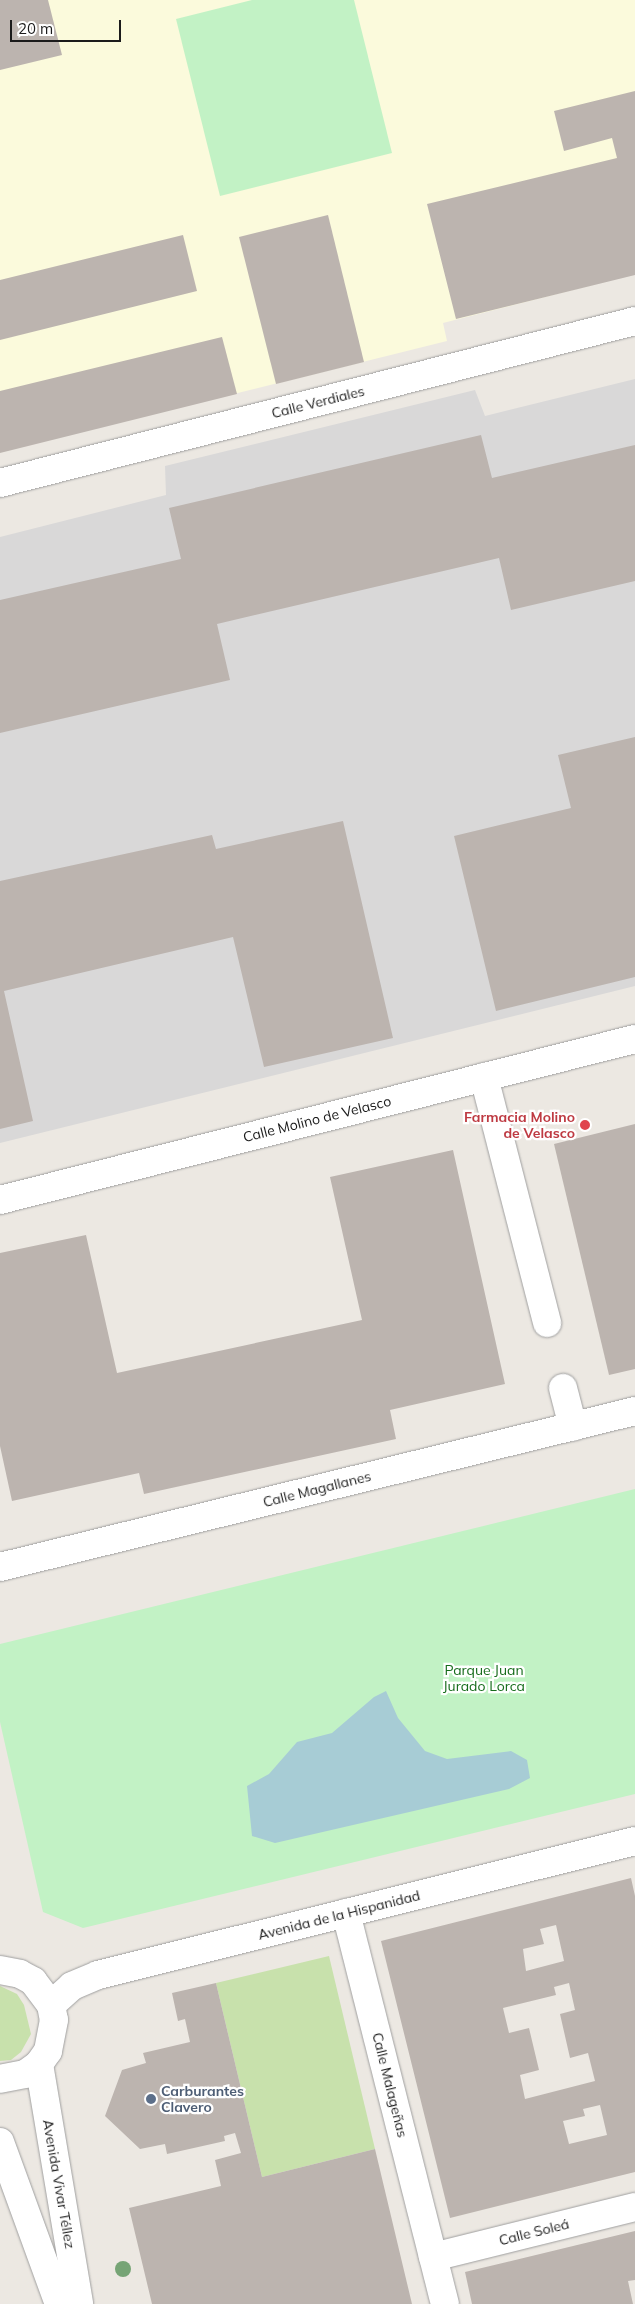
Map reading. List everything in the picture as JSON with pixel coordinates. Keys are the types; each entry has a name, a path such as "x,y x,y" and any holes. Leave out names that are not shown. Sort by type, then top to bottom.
{"street":[{"name":"Calle Verdiales","path":"0,483 635,321"},
{"name":"Calle Molino de Velasco","path":"0,1200 635,1039"},
{"path":"484,1077 547,1323"},
{"path":"563,1388 573,1427"},
{"name":"Calle Magallanes","path":"0,1567 635,1412"},
{"name":"Avenida de la Hispanidad","path":"51,2005 72,1986 98,1975 635,1841"},
{"name":"Calle Malageñas","path":"346,1913 445,2304"},
{"path":"0,2079 25,2074 39,2064 48,2051 53,2036 51,2005 33,1981 2,1963"},
{"name":"Avenida Vivar Téllez","path":"39,2064 80,2304"},
{"path":"0,2142 59,2304"},
{"name":"Calle Soleá","path":"433,2258 635,2207"}],"shaded area":[{"path":"0,0 635,0 635,274 443,323 447,341 0,452"},
{"path":"635,379 635,986 0,1143 0,537 166,495 165,466 475,390 485,416"}],"green space":[{"path":"252,0 354,0 392,153 220,196 176,19"},
{"name":"Parque Juan Jurado Lorca","path":"635,1489 635,1794 83,1928 43,1912 0,1722 0,1644"},
{"path":"329,1956 375,2149 262,2177 216,1983"},
{"path":"0,1986 17,1994 24,2005 31,2034 21,2052 11,2060 0,2061"}],"water":[{"path":"386,1691 398,1718 425,1751 447,1759 511,1751 527,1760 530,1778 509,1789 275,1843 252,1836 247,1786 269,1774 297,1742 332,1733 374,1697"}],"building":[{"path":"0,0 48,0 62,55 0,70"},
{"path":"635,91 635,275 456,319 427,204 617,158 612,138 564,151 554,111"},
{"path":"328,215 364,362 276,384 239,237"},
{"path":"183,235 197,291 0,340 0,280"},
{"path":"222,337 237,394 0,453 0,391"},
{"path":"481,435 492,478 635,445 635,581 511,610 499,558 217,624 230,680 0,733 0,600 181,559 169,508"},
{"path":"635,737 635,977 496,1011 454,836 571,808 558,755"},
{"path":"343,821 393,1038 264,1067 233,937 4,991 33,1121 0,1129 0,881 212,835 216,849"},
{"path":"635,1124 635,1369 609,1375 554,1144"},
{"path":"453,1150 505,1384 390,1410 396,1439 144,1494 139,1473 12,1501 0,1446 0,1253 86,1235 117,1373 362,1320 330,1177"},
{"path":"631,1878 635,1896 635,2172 450,2218 381,1941","holes":["556,1925 564,1961 526,1971 523,1949 544,1944 540,1929","569,1983 575,2010 560,2014 570,2058 588,2053 595,2081 525,2099 520,2075 539,2070 529,2028 509,2033 503,2008 556,1995 554,1987","600,2105 607,2135 569,2144 563,2121 585,2116 583,2109"]},
{"path":"216,1983 262,2177 375,2149 412,2304 152,2304 129,2208 221,2186 215,2160 241,2153 235,2133 224,2136 225,2141 167,2154 165,2144 140,2149 105,2116 122,2070 146,2063 143,2053 190,2042 185,2019 178,2021 172,1993"},
{"path":"635,2231 635,2280 628,2281 633,2304 472,2304 465,2272"}],"place":[{"name":"Farmacia Molino de Velasco","path":"585,1125"},
{"name":"Carburantes Clavero","path":"151,2099"}]}
